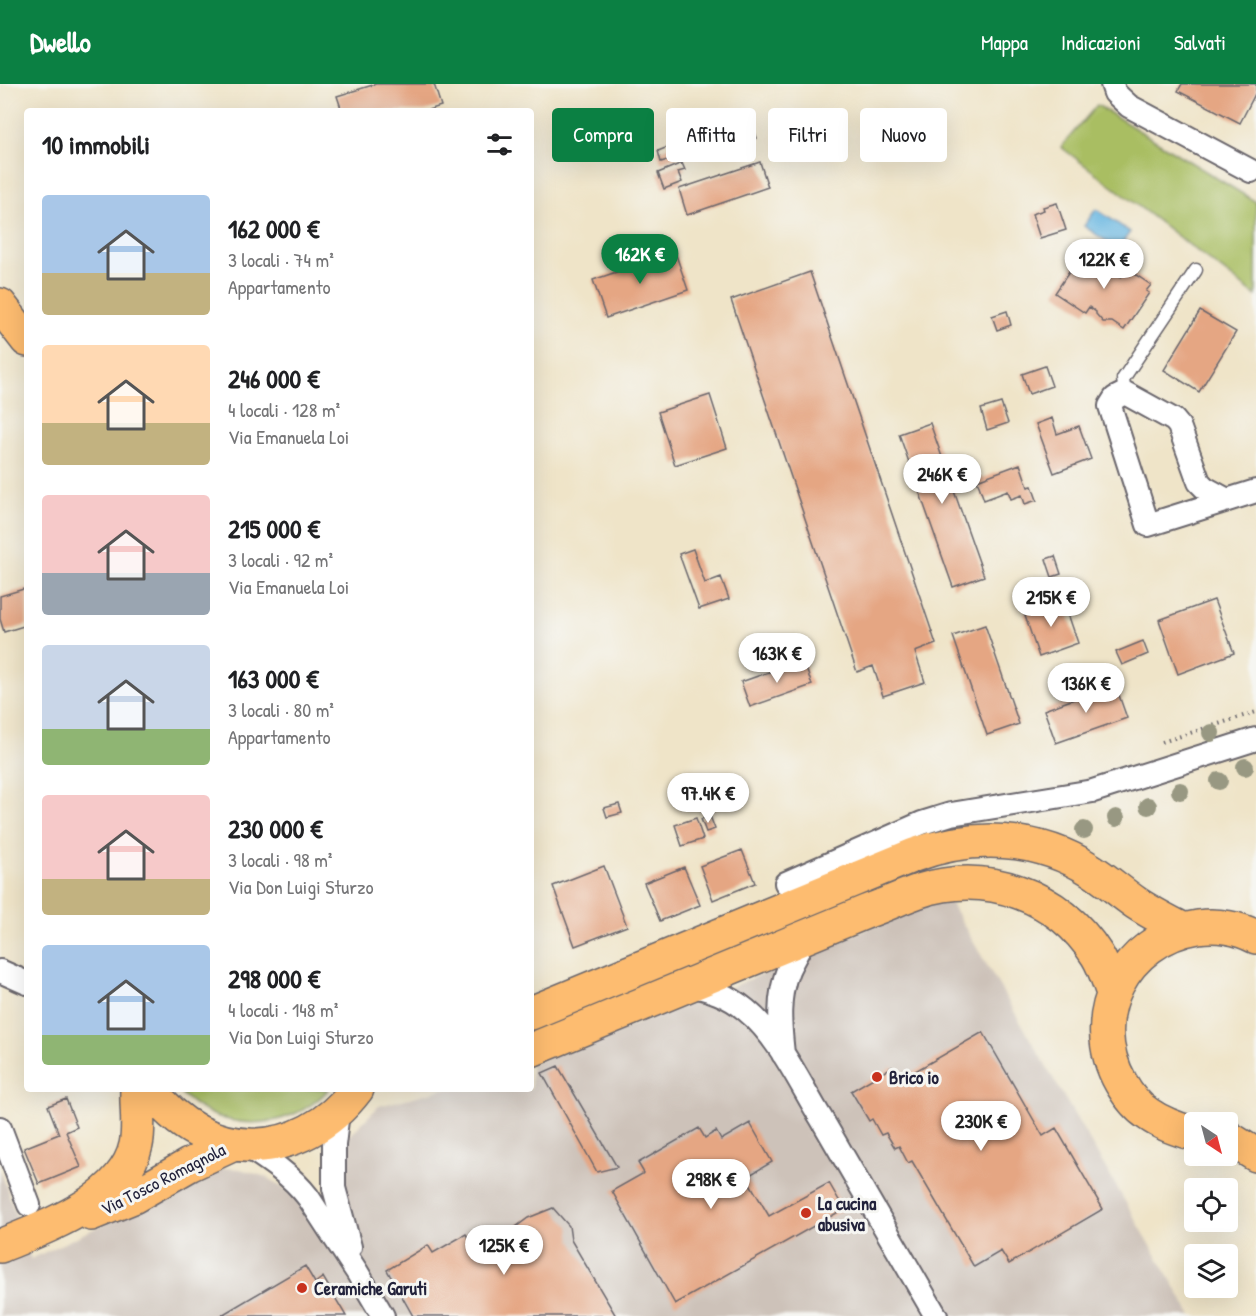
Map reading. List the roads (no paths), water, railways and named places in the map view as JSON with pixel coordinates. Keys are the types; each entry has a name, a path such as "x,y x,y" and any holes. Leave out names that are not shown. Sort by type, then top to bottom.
{"main road":[{"path":"0,304 24,336"},
{"path":"534,1012 914,855 961,842 1023,843 1067,856 1155,915 1184,930"},
{"path":"534,1049 920,891 954,884 996,884 1035,898 1070,923 1098,956 1113,993"},
{"path":"1184,1131 1169,1127 1146,1113 1127,1094 1114,1071 1107,1046 1107,1018 1113,993 1125,971 1141,953 1161,939 1184,930 1206,926 1228,927 1254,934"},
{"name":"Via Tosco Romagnola","path":"57,1222 106,1191 126,1168 136,1145 137,1092"},
{"path":"152,1092 169,1112 206,1136 239,1144 265,1145 285,1141 313,1129 352,1098"},
{"path":"1238,1132 1256,1125"},
{"path":"1238,1143 1256,1155"},
{"name":"Via Tosco Romagnola","path":"0,1246 57,1222 105,1210 189,1165 239,1144"}],"street":[{"path":"1112,84 1115,93 1129,106 1251,171"},
{"path":"1227,500 1205,488 1199,482 1183,433 1174,420 1125,393 1115,398 1110,406 1148,525 1256,491"},
{"path":"786,883 922,823 951,814 1093,791 1256,739"},
{"path":"783,1054 780,1023 784,985 788,970 806,937"},
{"path":"0,970 24,969"},
{"path":"0,970 24,982"},
{"path":"688,985 707,989 731,999 747,1011 783,1054 936,1316"},
{"path":"352,1098 334,1146 334,1188 357,1272"},
{"path":"0,1128 29,1205"},
{"path":"239,1144 275,1165 299,1186 319,1210 383,1316"}],"lane":[{"path":"1125,393 1123,379 1196,270"}],"water":[{"path":"1096,209 1130,232 1118,249 1084,226"}],"place":[{"name":"Brico io","path":"877,1077"},
{"name":"La cucina abusiva","path":"806,1213"},
{"name":"Ceramiche Garuti","path":"302,1288"}]}
